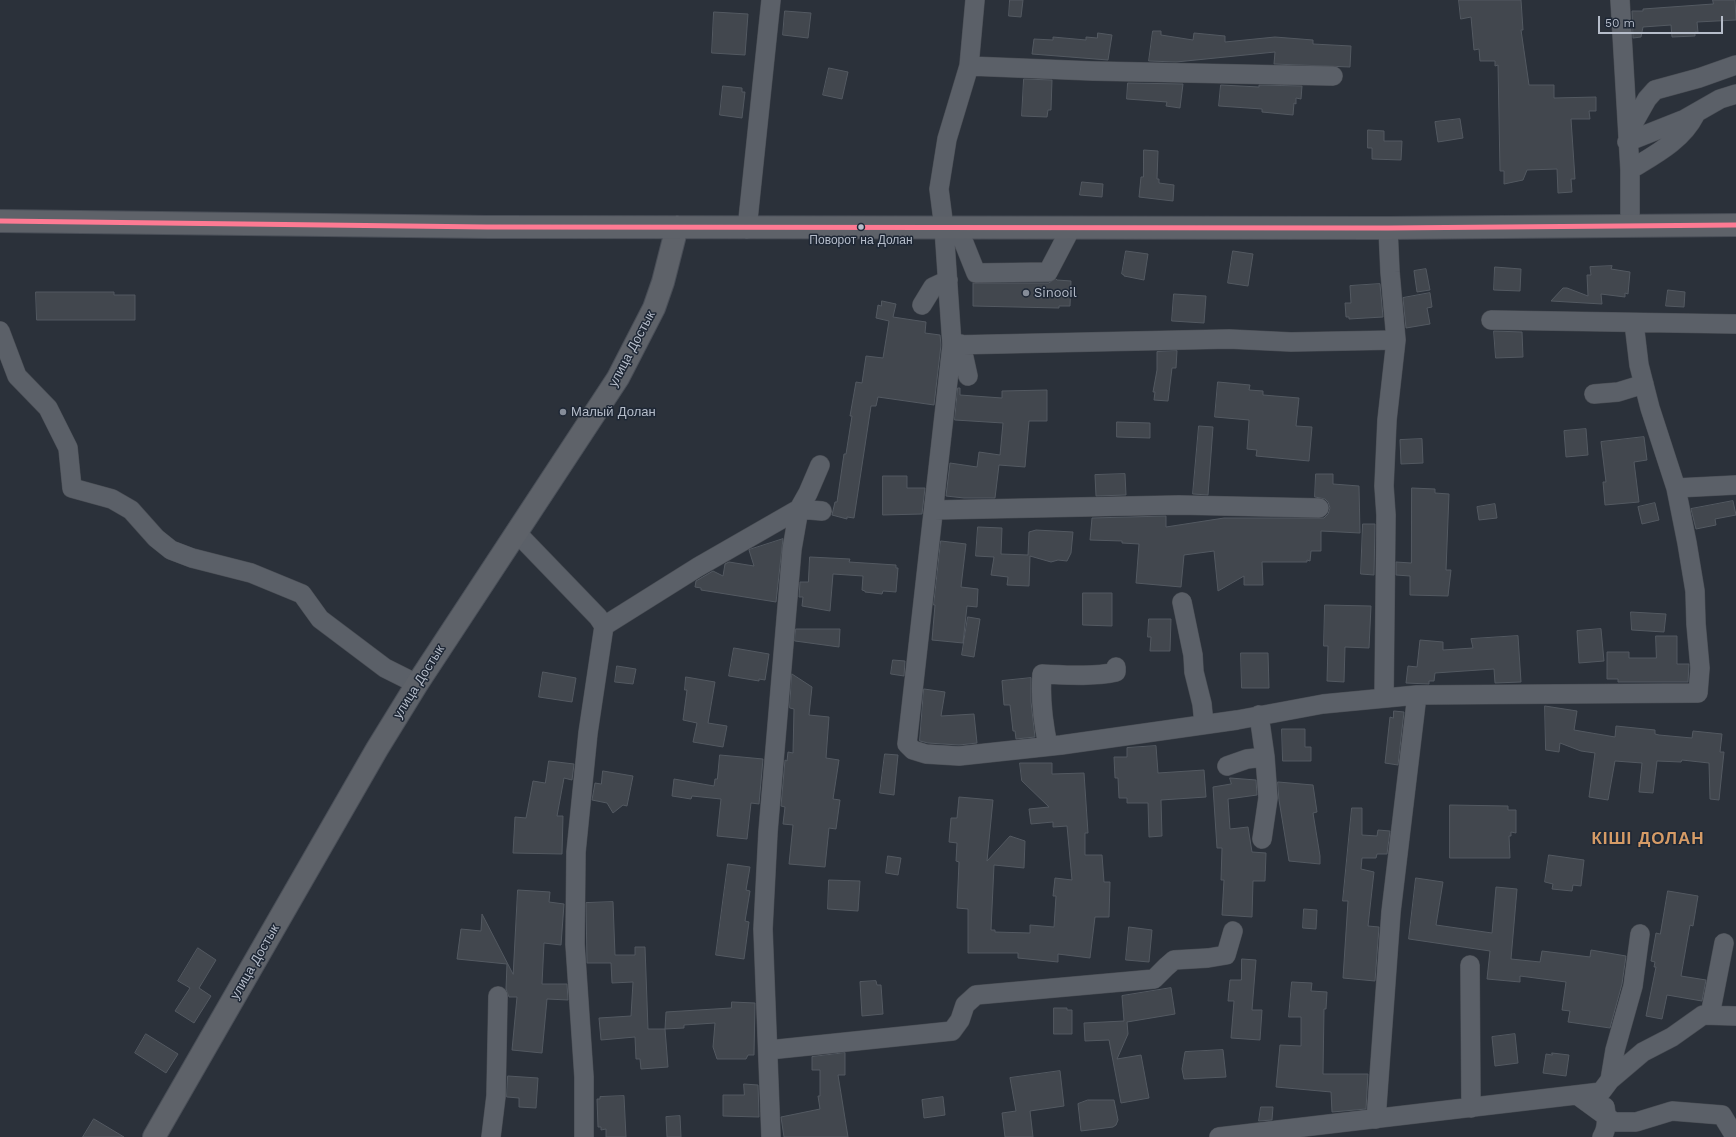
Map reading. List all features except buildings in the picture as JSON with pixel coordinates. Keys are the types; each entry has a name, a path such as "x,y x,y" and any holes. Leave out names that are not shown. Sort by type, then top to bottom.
{"main road":[{"path":"0,221 746,229 1052,227 1388,228 1736,225"},
{"name":"улица Достык","path":"154,1137 416,684 618,378 654,308 663,282 677,228"}],"street":[{"path":"746,229 771,0"},
{"path":"975,0 969,66 947,139 939,189 951,228 976,273 1048,272 1071,228"},
{"path":"1620,0 1627,142 1630,170 1630,226"},
{"path":"969,66 1093,71 1333,76"},
{"path":"1627,142 1634,122 1647,99 1656,90 1736,66"},
{"path":"1627,142 1685,119 1720,99 1736,94"},
{"path":"1630,170 1666,147 1689,128 1697,112"},
{"path":"1627,142 1654,155"},
{"path":"951,228 948,280 956,345 968,376"},
{"path":"1384,698 1386,515 1384,486 1387,420 1396,340 1388,228"},
{"path":"922,305 933,288 948,280"},
{"path":"1491,320 1736,324"},
{"path":"956,345 928,550 907,744 913,750 926,754 959,756 1048,746 1204,724 1323,704 1417,694 1698,693 1700,668 1695,591 1676,488 1639,365 1634,323"},
{"path":"0,331 17,376 48,408 68,448 72,488 112,499 131,510 156,538 171,550 192,558 251,573 302,594 320,618 384,668 416,684"},
{"path":"956,345 1229,339 1290,342 1376,339 1396,340"},
{"path":"1594,394 1618,392 1644,384"},
{"path":"771,1137 769,1050 763,929 768,832 792,549 799,509 808,493 820,465"},
{"path":"1676,488 1736,485"},
{"path":"934,510 1179,505 1319,508"},
{"path":"604,626 698,567 799,509 822,511"},
{"path":"516,532 598,617 604,626 588,733 576,852 575,944 584,1077 584,1137"},
{"path":"1182,602 1193,655 1194,672 1202,704 1204,724"},
{"path":"1048,746 1043,721 1041,691 1042,674 1106,674 1116,672 1116,667"},
{"path":"1376,1120 1391,912 1417,694"},
{"path":"1259,715 1265,757 1268,798 1262,839"},
{"path":"1227,766 1247,759 1265,757"},
{"path":"769,1050 952,1031 960,1020 965,1005 976,995 1154,979 1174,960 1208,958 1226,954 1233,931"},
{"path":"1602,1137 1605,1133 1607,1117 1606,1086 1633,986 1640,934"},
{"path":"1710,1015 1724,943"},
{"path":"1470,966 1471,1108"},
{"path":"491,1137 496,1096 498,996"},
{"path":"1220,1137 1376,1120 1577,1095 1606,1086 1643,1052 1672,1037 1704,1015 1736,1016"},
{"path":"1577,1095 1614,1122 1636,1122 1672,1111 1729,1112 1733,1135"}],"transit line":[{"path":"0,221 487,227 1388,228 1736,225"}],"place":[{"name":"Поворот на Долан","path":"861,227"},
{"name":"Sinooil","path":"1026,293"},
{"name":"Малый Долан","path":"563,412"}],"district":[{"name":"КІШІ ДОЛАН","path":"1648,839"}]}
